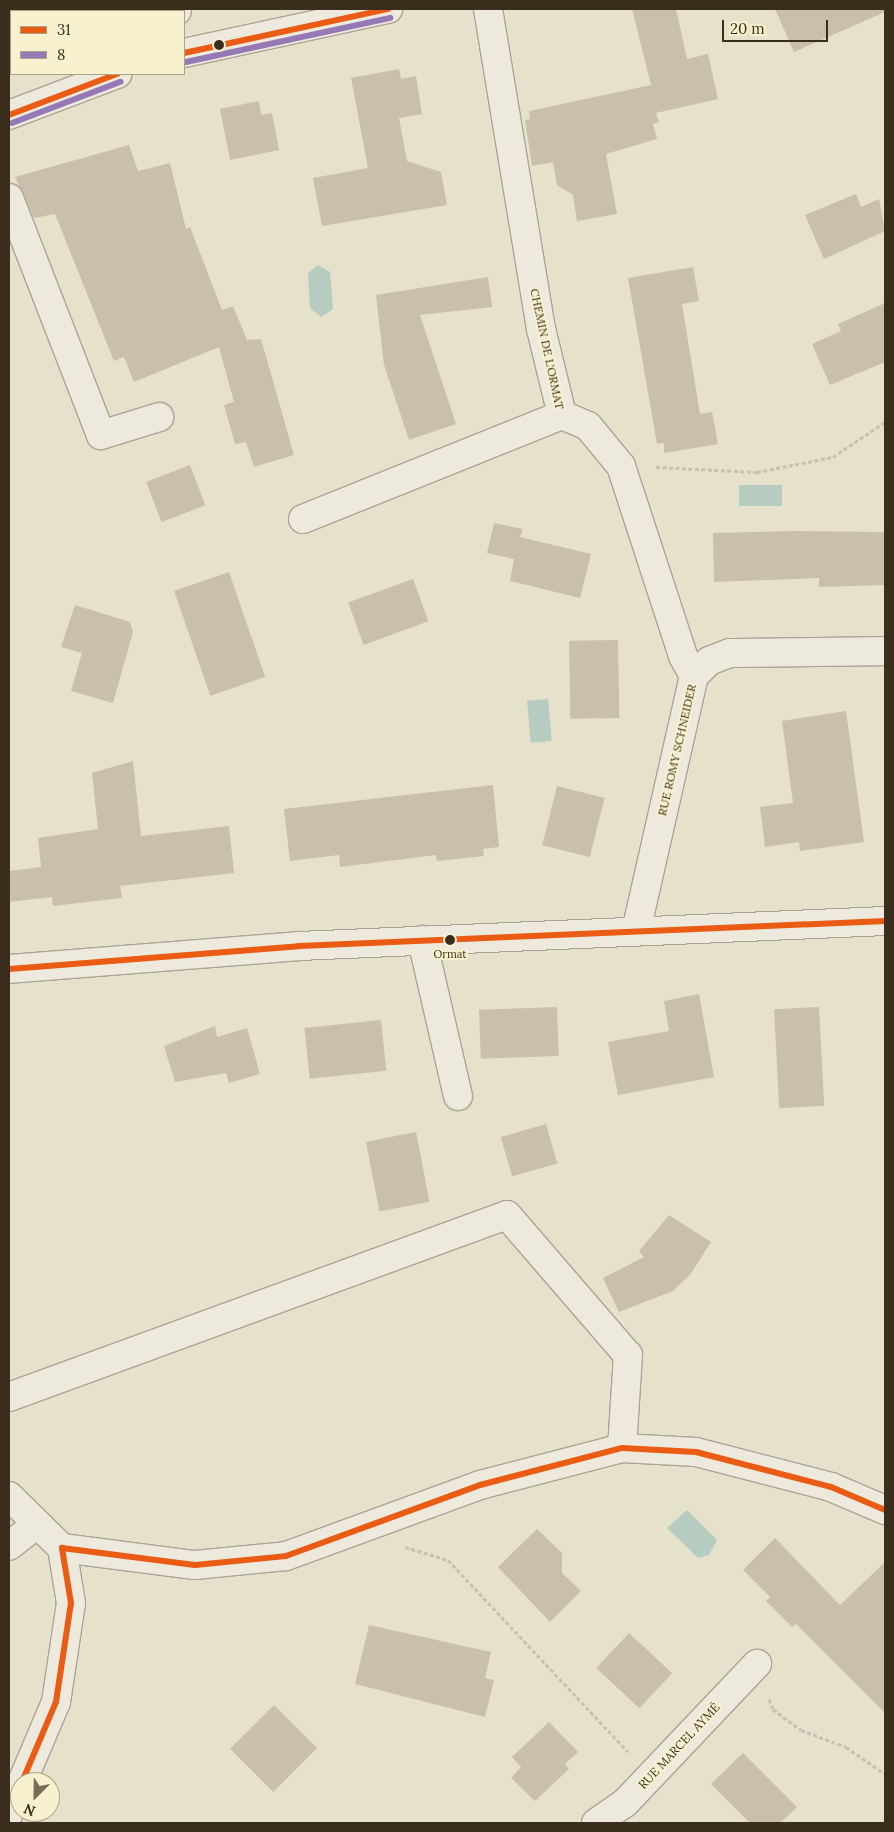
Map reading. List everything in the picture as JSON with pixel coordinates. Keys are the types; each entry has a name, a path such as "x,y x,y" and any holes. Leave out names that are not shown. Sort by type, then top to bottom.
{"street":[{"path":"186,46 388,9"},
{"name":"CHEMIN DE L'ORMAT","path":"303,519 562,415 541,329 488,9"},
{"path":"9,114 114,75"},
{"path":"9,198 101,435 159,418"},
{"path":"562,415 588,426 620,466 683,656 694,676"},
{"name":"RUE ROMY SCHNEIDER","path":"636,931 694,676 709,661 730,654 885,651"},
{"path":"9,969 138,955 422,940 885,921"},
{"path":"422,940 458,1096"},
{"path":"9,1397 507,1215 628,1355 622,1448"},
{"path":"9,1496 62,1548 195,1565 286,1556 394,1519 480,1485 622,1448 696,1452 831,1487 885,1510"},
{"path":"9,1546 37,1524"},
{"path":"26,1772 56,1702 71,1602 62,1548"},
{"name":"RUE MARCEL AYMÉ","path":"596,1823 625,1803 756,1664"}],"path":[{"path":"620,466 757,472 833,457 885,422"},
{"path":"394,1519 402,1543 410,1551 448,1560 650,1776"},
{"path":"756,1664 773,1709 801,1730 846,1747 885,1774"}],"shaded area":[{"path":"318,265 330,272 333,309 321,317 310,308 308,273"},
{"path":"739,485 782,485 782,506 739,506"},
{"path":"548,699 552,741 531,743 527,701"},
{"path":"687,1510 717,1540 709,1555 698,1558 667,1528"}],"building":[{"path":"632,9 676,9 687,59 708,54 718,99 656,113 659,122 653,124 657,139 606,154 617,214 577,221 573,195 557,185 553,162 532,166 525,120 530,119 529,111 651,85"},
{"path":"775,9 885,9 885,12 794,52"},
{"path":"399,69 401,79 416,76 422,114 399,118 407,161 441,172 447,205 322,226 313,178 368,168 351,78"},
{"path":"259,101 261,115 272,113 279,150 230,160 220,109"},
{"path":"129,145 138,171 170,163 186,229 190,227 222,310 233,306 247,340 261,339 294,455 254,467 246,442 235,444 224,405 234,402 219,347 134,382 124,357 114,361 55,214 34,218 15,177"},
{"path":"856,194 861,207 879,199 885,231 824,259 805,215"},
{"path":"693,267 699,301 682,304 700,414 712,412 718,444 664,453 664,443 657,444 628,278"},
{"path":"488,277 492,307 420,315 456,424 409,440 384,365 376,295"},
{"path":"885,303 885,362 830,385 812,344 841,331 838,324"},
{"path":"190,465 205,505 162,522 146,482"},
{"path":"494,523 523,529 520,537 591,554 580,598 510,581 514,559 487,553"},
{"path":"795,531 885,532 885,585 819,587 819,578 714,582 713,533"},
{"path":"229,572 265,677 210,696 174,591"},
{"path":"413,579 428,621 364,645 348,603"},
{"path":"75,605 130,622 133,632 113,703 71,691 82,653 61,647"},
{"path":"618,640 619,718 570,719 569,641"},
{"path":"846,711 864,842 800,851 799,842 765,847 760,807 793,803 782,721"},
{"path":"133,761 141,836 229,826 234,873 120,886 122,898 53,906 52,897 9,902 9,871 41,867 38,838 98,829 92,773"},
{"path":"493,785 499,847 483,849 484,856 437,861 436,855 340,867 339,855 290,861 284,809"},
{"path":"557,786 605,798 590,857 542,845"},
{"path":"699,994 714,1077 618,1095 608,1042 669,1031 664,1001"},
{"path":"557,1007 559,1056 481,1059 479,1010"},
{"path":"819,1007 824,1106 779,1108 774,1009"},
{"path":"381,1020 386,1071 310,1079 304,1028"},
{"path":"215,1026 217,1037 247,1028 260,1074 229,1083 226,1073 175,1082 164,1046"},
{"path":"546,1124 557,1163 512,1176 501,1137"},
{"path":"416,1132 430,1202 379,1211 366,1142"},
{"path":"669,1215 711,1242 690,1275 673,1291 619,1312 603,1278 644,1257 639,1251"},
{"path":"537,1529 562,1553 562,1573 581,1591 550,1622 498,1567"},
{"path":"775,1538 840,1605 885,1562 885,1713 796,1624 792,1627 766,1601 770,1597 743,1570"},
{"path":"369,1625 491,1652 485,1678 494,1680 485,1717 355,1684"},
{"path":"629,1633 672,1673 639,1708 596,1668"},
{"path":"274,1705 317,1748 273,1792 230,1749"},
{"path":"549,1722 578,1752 565,1764 569,1769 535,1801 511,1778 521,1767 512,1757"},
{"path":"743,1753 797,1807 780,1823 750,1823 711,1784"}],"transit line":[{"name":"31","path":"185,53 388,9"},
{"name":"8","path":"186,62 390,18"},
{"name":"31","path":"9,115 114,75"},
{"name":"8","path":"12,123 120,82"},
{"name":"31","path":"9,969 299,946 885,921"},
{"name":"31","path":"62,1548 195,1565 286,1556 480,1485 622,1448 696,1452 831,1487 885,1510"},
{"name":"31","path":"26,1772 56,1702 71,1603 62,1548"}],"place":[{"name":"Ormat","path":"450,940"}]}
